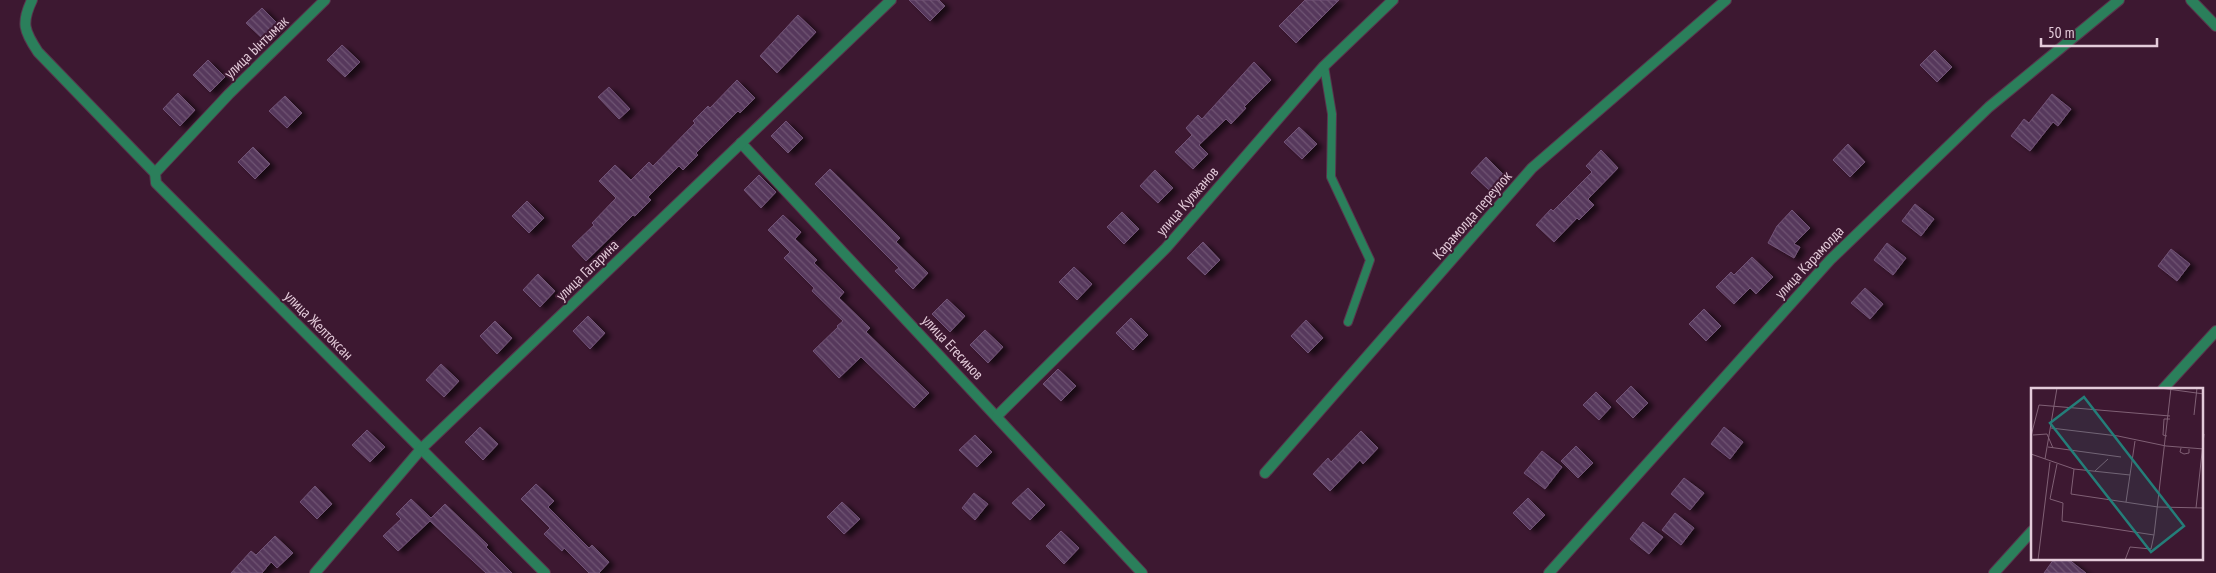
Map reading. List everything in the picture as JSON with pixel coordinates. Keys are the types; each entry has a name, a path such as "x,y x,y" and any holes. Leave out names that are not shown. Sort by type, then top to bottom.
{"street":[{"name":"улица Желтоксан","path":"32,0 24,25 29,38 38,52 154,173 156,183 168,196 545,573"},
{"name":"улица Ынтымак","path":"154,173 229,94 325,0"},
{"name":"улица Гагарина","path":"315,573 422,448 891,0"},
{"name":"улица Кулжанов","path":"997,416 1166,248 1324,66 1394,0"},
{"name":"Карамолда переулок","path":"1265,474 1532,168 1726,0"},
{"name":"улица Карамолда","path":"1549,573 1830,260 1990,107 2119,0"},
{"path":"2191,0 2216,26"},
{"name":"улица Егесинов","path":"741,143 1142,573"},
{"path":"2164,388 2216,331"},
{"path":"1994,573 2031,532"}],"lane":[{"path":"1324,66 1332,114 1331,177 1370,260 1348,322"}],"building":[{"path":"909,0 939,0 945,6 930,21"},
{"path":"1305,0 1339,0 1296,43 1279,26"},
{"path":"262,8 279,25 264,40 246,23"},
{"path":"798,15 816,32 777,73 760,56"},
{"path":"342,45 360,62 345,77 327,60"},
{"path":"1935,50 1952,67 1937,82 1920,65"},
{"path":"208,60 225,77 210,92 193,75"},
{"path":"1254,62 1271,80 1244,107 1246,108 1231,124 1226,119 1199,145 1208,154 1193,169 1175,152 1192,135 1186,128 1198,115 1202,119"},
{"path":"737,80 755,98 740,113 738,111 696,153 698,155 683,170 679,166 648,197 651,200 586,261 572,246 594,225 592,223 616,198 599,181 615,165 631,180 649,162 653,166 695,123 693,121 708,106 710,108"},
{"path":"609,87 630,109 619,119 598,97"},
{"path":"178,93 195,110 180,126 163,109"},
{"path":"2052,94 2071,109 2058,126 2053,122 2030,151 2011,136 2024,119 2029,123"},
{"path":"285,96 302,113 287,128 269,111"},
{"path":"786,121 803,138 788,153 771,136"},
{"path":"1299,127 1317,144 1302,159 1284,142"},
{"path":"1848,144 1865,162 1850,177 1833,160"},
{"path":"253,147 270,164 255,179 238,162"},
{"path":"1601,150 1618,168 1588,199 1594,205 1579,220 1577,218 1554,242 1536,225 1551,209 1553,211 1592,172 1586,166"},
{"path":"1486,157 1504,175 1489,190 1471,173"},
{"path":"830,169 900,238 896,242 928,273 913,289 895,271 899,268 815,184"},
{"path":"1155,170 1173,188 1158,203 1140,186"},
{"path":"759,175 776,192 761,208 744,190"},
{"path":"527,201 544,218 529,233 512,216"},
{"path":"1915,204 1934,219 1921,236 1902,221"},
{"path":"1792,210 1810,228 1794,244 1800,247 1794,258 1768,243 1777,226"},
{"path":"1122,212 1139,229 1124,244 1107,227"},
{"path":"783,215 801,232 795,239 817,260 814,263 844,292 839,298 870,328 866,332 929,393 914,408 861,357 839,378 813,351 843,321 812,291 814,288 784,258 790,252 768,230"},
{"path":"1203,242 1220,260 1205,275 1187,258"},
{"path":"1887,243 1906,258 1893,275 1874,260"},
{"path":"2171,249 2190,264 2177,281 2158,266"},
{"path":"1752,257 1773,277 1756,294 1750,288 1734,304 1716,287 1731,272 1734,275"},
{"path":"1074,267 1092,284 1077,300 1059,282"},
{"path":"538,274 555,291 540,307 523,290"},
{"path":"1865,288 1883,304 1870,319 1851,303"},
{"path":"947,299 965,316 950,332 932,314"},
{"path":"1704,309 1721,326 1706,341 1689,324"},
{"path":"588,316 605,333 590,349 573,331"},
{"path":"1131,318 1148,335 1133,350 1116,333"},
{"path":"1306,320 1323,338 1308,353 1291,336"},
{"path":"495,321 512,338 497,354 480,336"},
{"path":"985,330 1003,347 988,363 970,345"},
{"path":"441,364 459,381 444,397 426,380"},
{"path":"1058,369 1076,386 1061,401 1043,384"},
{"path":"1631,386 1648,403 1633,418 1616,401"},
{"path":"1596,392 1611,407 1599,420 1583,405"},
{"path":"480,427 498,444 483,460 465,442"},
{"path":"1724,427 1743,442 1730,459 1711,444"},
{"path":"367,430 385,447 370,462 352,445"},
{"path":"1361,431 1378,448 1363,464 1360,460 1330,491 1313,474 1328,458 1331,462"},
{"path":"975,435 992,452 977,467 959,450"},
{"path":"1576,446 1593,463 1578,478 1561,461"},
{"path":"1542,451 1562,467 1545,489 1524,473"},
{"path":"1684,478 1704,493 1690,510 1671,494"},
{"path":"536,484 554,501 548,507 589,548 592,545 609,562 599,573 589,573 564,548 562,551 544,534 550,528 521,499"},
{"path":"315,486 332,504 317,519 300,502"},
{"path":"1028,488 1045,505 1030,520 1012,503"},
{"path":"974,493 988,504 975,520 962,508"},
{"path":"1528,498 1545,515 1530,530 1513,513"},
{"path":"411,499 431,518 445,504 488,545 486,547 512,573 486,573 430,521 398,551 383,536 401,519 396,514"},
{"path":"842,502 860,519 844,534 827,517"},
{"path":"1675,513 1694,528 1681,545 1662,530"},
{"path":"1643,522 1663,537 1649,554 1630,539"},
{"path":"1061,531 1079,548 1064,564 1046,546"},
{"path":"275,536 293,553 277,568 271,562 262,573 231,573 251,551 256,555"},
{"path":"2053,560 2069,560 2086,573 2044,573"}]}
